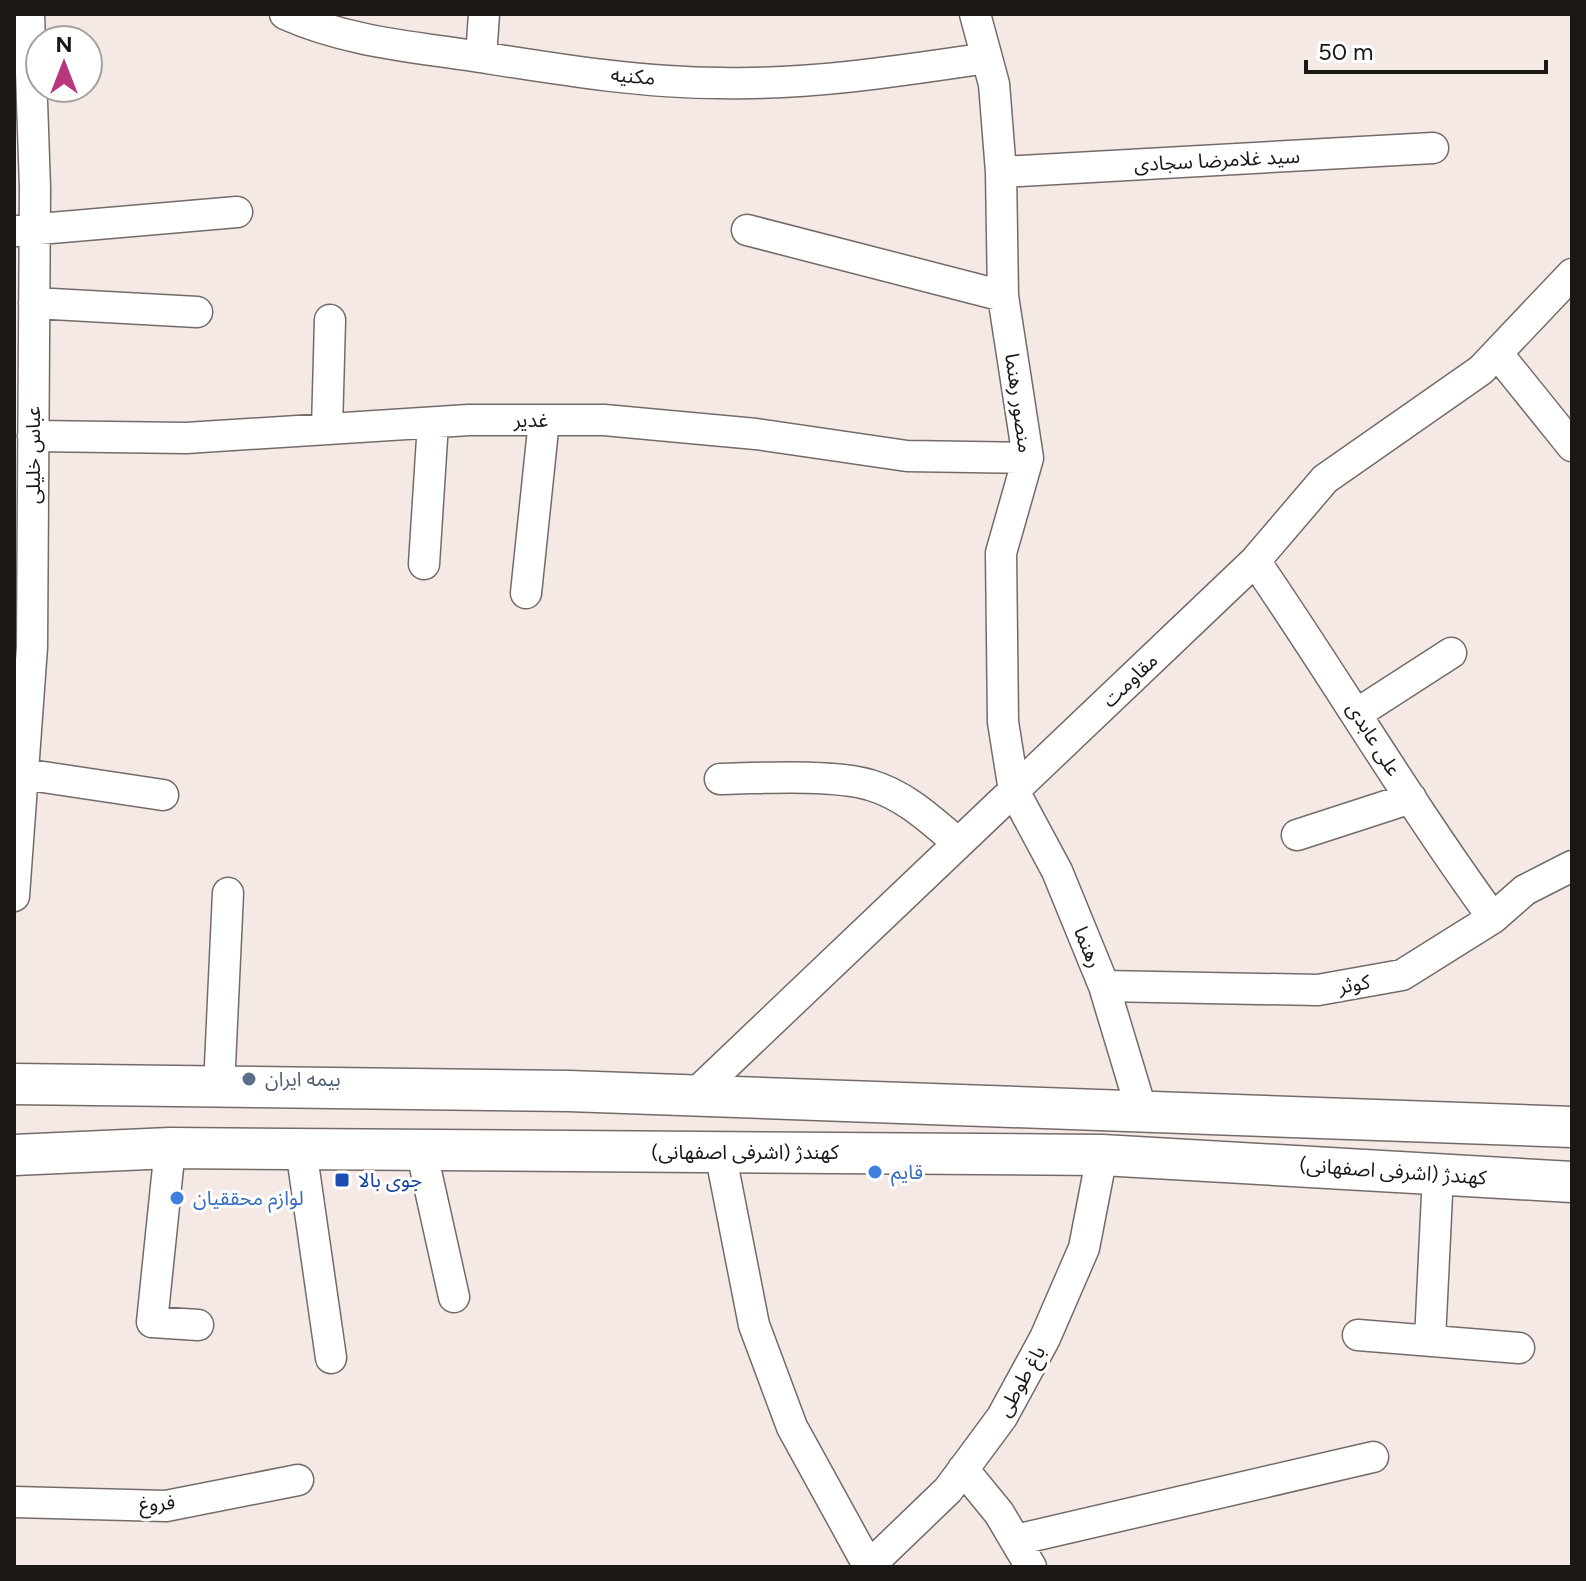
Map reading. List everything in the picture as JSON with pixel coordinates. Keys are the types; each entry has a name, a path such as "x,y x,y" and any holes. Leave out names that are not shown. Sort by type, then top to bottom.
{"main road":[{"path":"14,1084 693,1096 1572,1127"},
{"path":"1200,1158 1222,1148 1263,1143 1432,1147 1432,1122"},
{"name":"کهندژ (اشرفی اصفهانی)","path":"14,1155 170,1148 1102,1155 1200,1158 1438,1174 1566,1171"}],"street":[{"name":"عباس خلیلی","path":"14,896 23,774 20,730 32,647 33,436 24,400 34,303 24,232 29,14"},
{"name":"مکنیه","path":"285,14 326,32 481,57 564,70 720,84 861,77 987,58"},
{"path":"481,57 484,14"},
{"name":"منصور رهنما","path":"975,14 994,84 1001,172 1003,296 1028,458 1001,553 1003,722 1014,791"},
{"name":"سید غلامرضا سجادی","path":"1001,172 1433,148"},
{"path":"24,232 237,212"},
{"path":"747,230 1003,296"},
{"name":"مقاومت","path":"693,1096 1255,561 1325,479 1481,370 1572,274"},
{"path":"34,303 197,312"},
{"path":"327,429 330,320"},
{"path":"1497,353 1572,446"},
{"path":"526,593 544,420"},
{"name":"غدیر","path":"33,436 186,438 433,423 604,420 756,434 907,456 1028,458"},
{"path":"424,564 433,423"},
{"name":"علی عابدی","path":"1255,561 1493,918"},
{"path":"1358,713 1451,653"},
{"path":"23,774 163,795"},
{"path":"720,779 783,777 869,784 914,806 958,843"},
{"name":"رهنما","path":"1014,791 1057,871 1104,986 1142,1112"},
{"path":"1297,835 1411,798"},
{"name":"کوثر","path":"1104,986 1318,990 1402,975 1493,918 1525,890 1572,866"},
{"path":"219,1087 228,893"},
{"path":"170,1148 152,1322 198,1325"},
{"path":"301,1149 331,1358"},
{"path":"421,1149 454,1297"},
{"name":"باغ طوطی","path":"720,1152 754,1325 792,1427 869,1567 948,1490 1002,1417 1045,1338 1084,1248 1102,1155"},
{"path":"1430,1340 1438,1174"},
{"path":"1358,1335 1519,1348"},
{"path":"1016,1540 1373,1457"},
{"path":"963,1469 999,1513 1031,1567"},
{"name":"فروغ","path":"14,1502 166,1506 298,1480"}],"place":[{"name":"بیمه ایران","path":"249,1079"},
{"name":"قایم","path":"875,1172"},
{"name":"جوی بالا","path":"342,1180"},
{"name":"لوازم محققیان","path":"177,1198"}]}
